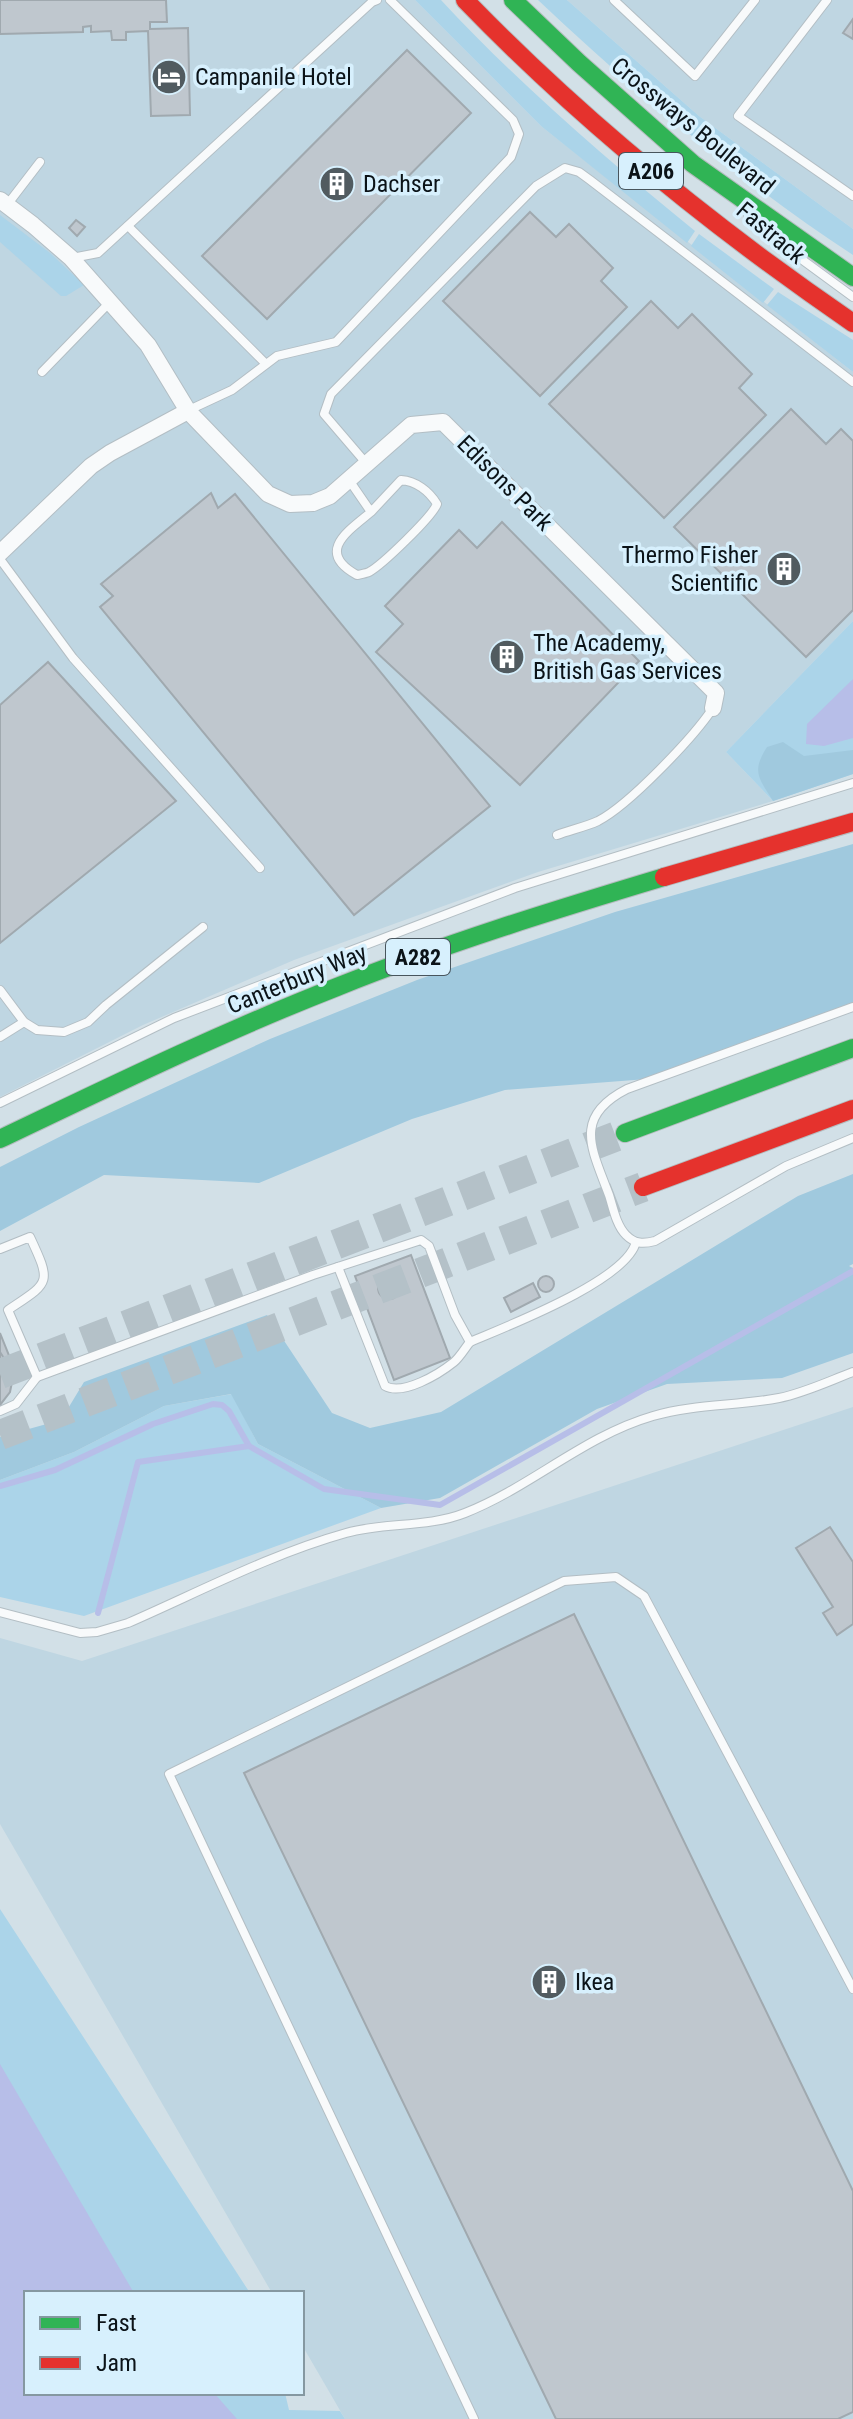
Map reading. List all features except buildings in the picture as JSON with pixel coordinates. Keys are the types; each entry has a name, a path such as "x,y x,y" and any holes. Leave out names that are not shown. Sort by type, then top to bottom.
{"main road":[{"name":"A206","path":"465,0 491,28 598,126 697,210 853,323"},
{"name":"Crossways Boulevard","path":"513,0 693,164 853,277"},
{"name":"Canterbury Way","path":"0,1139 181,1053 338,986 517,921 853,822"},
{"path":"625,1133 853,1048"},
{"path":"643,1187 853,1109"}],"street":[{"name":"Edisons Park","path":"3,203 71,258 148,345 188,411 268,494 290,504 313,503 330,496 411,425 443,422 716,693 713,708"},
{"path":"0,556 91,466 188,411"}],"lane":[{"path":"71,258 98,253 377,0"},
{"path":"188,411 232,390 277,356 336,342 511,157 519,134 513,120 390,0"},
{"path":"614,0 695,76 755,0"},
{"path":"827,0 738,116 853,196"},
{"path":"3,203 40,162"},
{"name":"Fastrack","path":"693,164 763,231 853,297"},
{"path":"366,463 324,414 331,394 536,186 565,168 579,172 590,180 853,382"},
{"path":"128,226 266,364"},
{"path":"42,372 110,302"},
{"path":"349,480 371,512"},
{"path":"401,480 420,486 437,504 434,513 422,526 368,573 357,575 338,559 335,549 346,532 371,512 401,480"},
{"path":"0,556 73,658 260,868"},
{"path":"557,835 596,822 618,808 701,726 713,708"},
{"path":"0,1103 174,1018 500,894 853,783"},
{"path":"0,990 24,1022 37,1030 64,1032 88,1022 203,927"},
{"path":"853,1007 627,1089 601,1106 594,1116 589,1139 621,1229 636,1242 655,1241 786,1166 853,1138"},
{"path":"0,1037 24,1022"},
{"path":"0,1249 30,1237 44,1268 42,1287 4,1312 37,1377"},
{"path":"0,1411 16,1404 37,1377 338,1267 421,1240 429,1246 455,1315 470,1342"},
{"path":"338,1267 385,1386 392,1390 437,1373 456,1361 470,1342 523,1320 585,1288 631,1257 636,1242"},
{"path":"0,1612 80,1633 97,1632 128,1623 311,1544 350,1532 461,1515 504,1497 550,1466 609,1433 651,1417 685,1409 780,1398 853,1372"},
{"path":"474,2419 169,1774 564,1581 616,1577 644,1596 853,1989"}],"shaded area":[{"path":"0,0 415,0 541,126 853,372 853,621 726,752 773,801 538,872 294,960 143,1025 0,1097"},
{"path":"415,0 441,0 564,120 695,231 687,243 541,126"},
{"path":"538,0 567,0 699,116 853,229 853,255 729,166 613,69"},
{"path":"567,0 853,0 853,229 699,116"},
{"path":"0,215 50,253 84,285 61,296 0,242"},
{"path":"699,234 774,289 763,303 691,246"},
{"path":"778,292 853,340 853,372 767,305"},
{"path":"853,621 853,774 773,801 726,752"},
{"path":"853,679 853,738 824,746 806,744 807,724"},
{"path":"783,742 804,756 853,750 853,774 773,801 759,775 759,763 767,747"},
{"path":"853,844 853,1007 660,1078 505,1090 412,1119 259,1183 104,1175 0,1231 0,1167 270,1039 417,980 615,912"},
{"path":"853,1174 853,1264 849,1266 853,1268 853,1353 782,1378 667,1384 597,1409 440,1498 381,1508 258,1444 231,1394 164,1406 74,1452 0,1480 0,1437 61,1420 84,1382 267,1315 332,1413 370,1428 441,1412 798,1196"},
{"path":"232,1394 258,1444 381,1508 84,1616 0,1597 0,1480 74,1452 164,1406"},
{"path":"853,1407 853,2419 345,2419 304,2348 304,2291 271,2291 0,1824 0,1638 82,1661"},
{"path":"0,1909 249,2291 24,2291 24,2395 285,2395 289,2410 340,2411 345,2419 0,2419"},
{"path":"0,2064 133,2291 24,2291 24,2395 216,2395 237,2419 0,2419"}],"waterway":[{"path":"0,1486 55,1470 153,1424 213,1404 222,1405 229,1411 249,1446 324,1489 440,1505 853,1271"},
{"path":"98,1613 138,1462 249,1446"}],"tunnel":[{"path":"0,1374 625,1133"},
{"path":"0,1435 643,1187"}],"traffic: fast":[{"path":"513,0 693,164 853,277"},
{"path":"0,1139 209,1041 377,971 540,915 664,877"},
{"path":"625,1133 853,1048"}],"traffic: jam":[{"path":"465,0 556,88 651,171 750,249 853,323"},
{"path":"664,877 853,822"},
{"path":"643,1187 853,1109"}],"place":[{"name":"Campanile Hotel","path":"169,77"},
{"name":"Dachser","path":"337,184"},
{"name":"Thermo Fisher Scientific","path":"784,569"},
{"name":"The Academy, British Gas Services","path":"507,657"},
{"name":"Ikea","path":"549,1982"}]}
